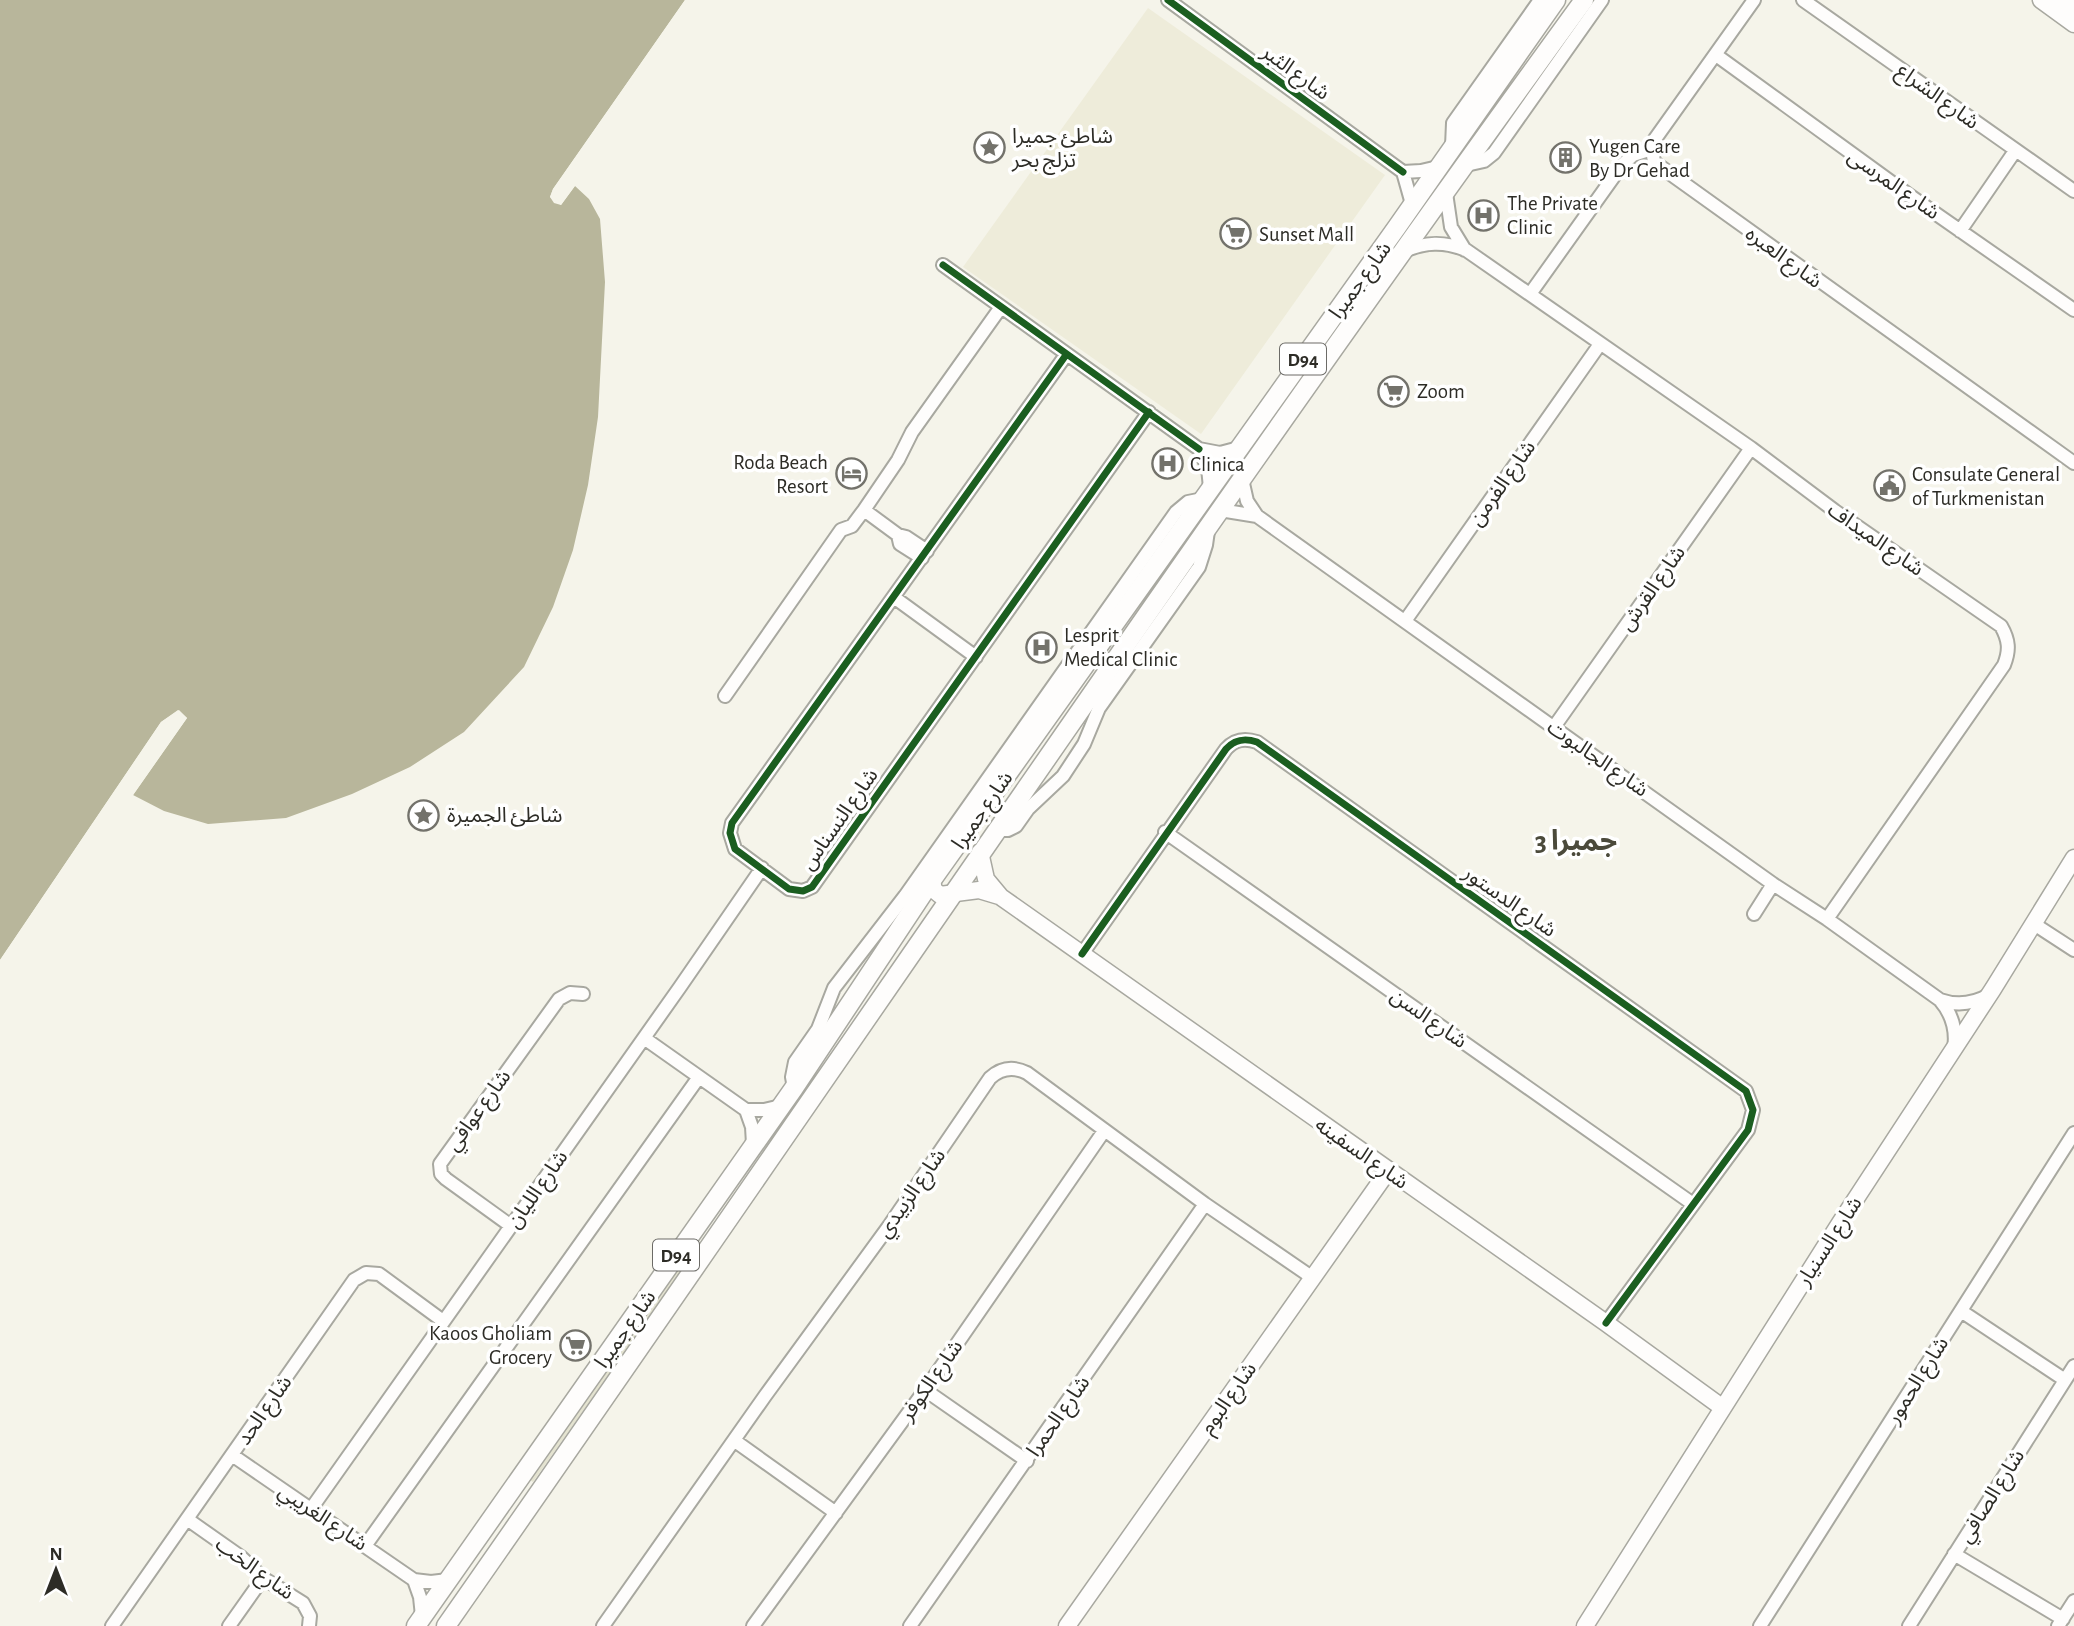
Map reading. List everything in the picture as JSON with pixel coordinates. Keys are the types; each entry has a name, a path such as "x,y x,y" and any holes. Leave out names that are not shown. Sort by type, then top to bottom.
{"main road":[{"name":"شارع جميرا","path":"419,1621 794,1088 900,926 1556,0"},
{"name":"شارع جميرا","path":"446,1626 753,1185 980,852 1069,730 1220,510 1466,165 1594,3"},
{"path":"900,926 908,923 917,925 922,937"}],"street":[{"name":"شارع الثبر","path":"1168,0 1403,172"},
{"path":"1452,146 1454,123 1540,0"},
{"path":"1530,294 1622,165 1633,155 1652,149 1655,139 1754,0"},
{"name":"شارع الشراع","path":"1803,0 2074,191"},
{"path":"2041,0 2074,24"},
{"path":"2062,0 2074,9"},
{"name":"شارع المرسى","path":"1716,55 2074,310"},
{"name":"شارع العبره","path":"1652,149 1654,162 1670,175 2074,463"},
{"path":"1961,231 2015,151"},
{"path":"1412,204 1403,172 1438,167"},
{"name":"شارع الميداف","path":"1446,193 1451,227 1466,250"},
{"name":"شارع الميداف","path":"1404,251 1439,243 1466,250 2001,626 2009,645 2004,664 1827,919"},
{"path":"943,265 1199,449 1220,453 1239,447"},
{"path":"725,696 841,530 852,526 864,510 901,457 912,432 1001,307"},
{"name":"شارع الفرمن","path":"1405,621 1600,344"},
{"name":"شارع النسناس","path":"1066,355 732,823 732,844 789,889 803,891 812,887 1149,412"},
{"name":"شارع القرش","path":"1554,727 1751,448"},
{"path":"794,1088 795,1062 818,1029 834,988 898,905 1176,512 1188,502 1207,494 1209,468 1199,449"},
{"path":"1242,479 1247,501 1257,516"},
{"path":"864,510 898,535 900,544 925,555"},
{"name":"شارع الجالبوت","path":"1220,510 1257,516 1940,1000"},
{"path":"895,598 976,657"},
{"name":"شارع الدستور","path":"1082,954 1165,832 1230,744 1241,739 1257,742 1746,1091 1753,1110 1748,1130 1606,1323"},
{"name":"شارع السن","path":"1165,832 1693,1204"},
{"name":"شارع السفينه","path":"980,852 986,879 1001,897 1723,1408"},
{"name":"شارع السنيار","path":"1585,1626 2074,858"},
{"name":"شارع الليان","path":"311,1509 762,868"},
{"path":"932,881 937,893 944,896 952,894"},
{"path":"1754,914 1773,884"},
{"name":"شارع السفينه","path":"952,894 979,890 1001,897"},
{"path":"2034,924 2074,950"},
{"name":"شارع عوافي","path":"511,1226 446,1180 441,1174 440,1164 559,999 570,993 583,994"},
{"path":"1940,1000 1968,1003 1989,995"},
{"path":"1940,1000 1954,1024 1954,1049"},
{"path":"644,1038 746,1110 781,1106"},
{"name":"شارع الزبيدي","path":"603,1626 995,1073 1014,1069 1027,1073 1205,1205 1313,1278"},
{"path":"365,1546 699,1077"},
{"path":"746,1110 752,1127 753,1144"},
{"name":"شارع الكوفر","path":"753,1626 925,1390 1104,1130"},
{"name":"شارع الحمور","path":"1760,1626 2074,1133"},
{"name":"شارع البوم","path":"1067,1626 1388,1171"},
{"name":"شارع الحمرا","path":"910,1626 1205,1205"},
{"name":"شارع الحد","path":"112,1626 358,1277 370,1273 379,1274 443,1321"},
{"path":"1961,1311 2064,1380"},
{"name":"شارع الصافي","path":"1909,1626 2074,1366"},
{"path":"925,1390 1027,1461"},
{"path":"735,1441 836,1513"},
{"name":"شارع الغريبي","path":"232,1455 414,1580"},
{"name":"شارع الخب","path":"187,1519 241,1557 263,1578 307,1607 309,1626"},
{"path":"1954,1554 2061,1622 2074,1601"},
{"path":"229,1626 263,1578"},
{"path":"419,1621 420,1597 414,1580 447,1580"}],"shaded area":[{"path":"0,0 685,0 550,197 561,205 575,186 589,199 600,219 605,282 598,417 588,485 573,550 553,607 524,667 464,732 410,767 352,794 286,818 208,824 164,811 133,795 187,718 178,710 161,722 0,960"},
{"path":"1148,8 1385,175 1201,434 963,267"}],"green space":[{"path":"678,1266 683,1269 533,1482 527,1478"}],"pier":[{"path":"685,0 688,2 554,196 559,201 572,184 577,183 561,205 554,203 550,197 553,189"},
{"path":"179,710 187,718 131,798 130,793 183,719 178,714 163,724 0,964 0,960 161,722"}],"cycle path":[{"path":"1168,0 1403,172"},
{"path":"943,265 1199,449"},
{"path":"1066,355 732,823 730,833 735,849 789,889 803,891 812,887 1149,412"},
{"path":"1082,954 1226,749 1240,740 1257,742 1746,1091 1753,1110 1748,1130 1606,1323"}],"place":[{"name":"شاطئ جميرا تزلج بحر","path":"989,148"},
{"name":"Yugen Care By Dr Gehad","path":"1566,158"},
{"name":"The Private Clinic","path":"1484,215"},
{"name":"Sunset Mall","path":"1236,234"},
{"name":"Zoom","path":"1394,391"},
{"name":"Clinica","path":"1167,464"},
{"name":"Roda Beach Resort","path":"851,474"},
{"name":"Consulate General of Turkmenistan","path":"1889,486"},
{"name":"Lesprit Medical Clinic","path":"1041,647"},
{"name":"شاطئ الجميرة","path":"424,815"},
{"name":"Kaoos Gholiam Grocery","path":"575,1345"}],"district":[{"name":"جميرا 3","path":"1576,840"}]}
